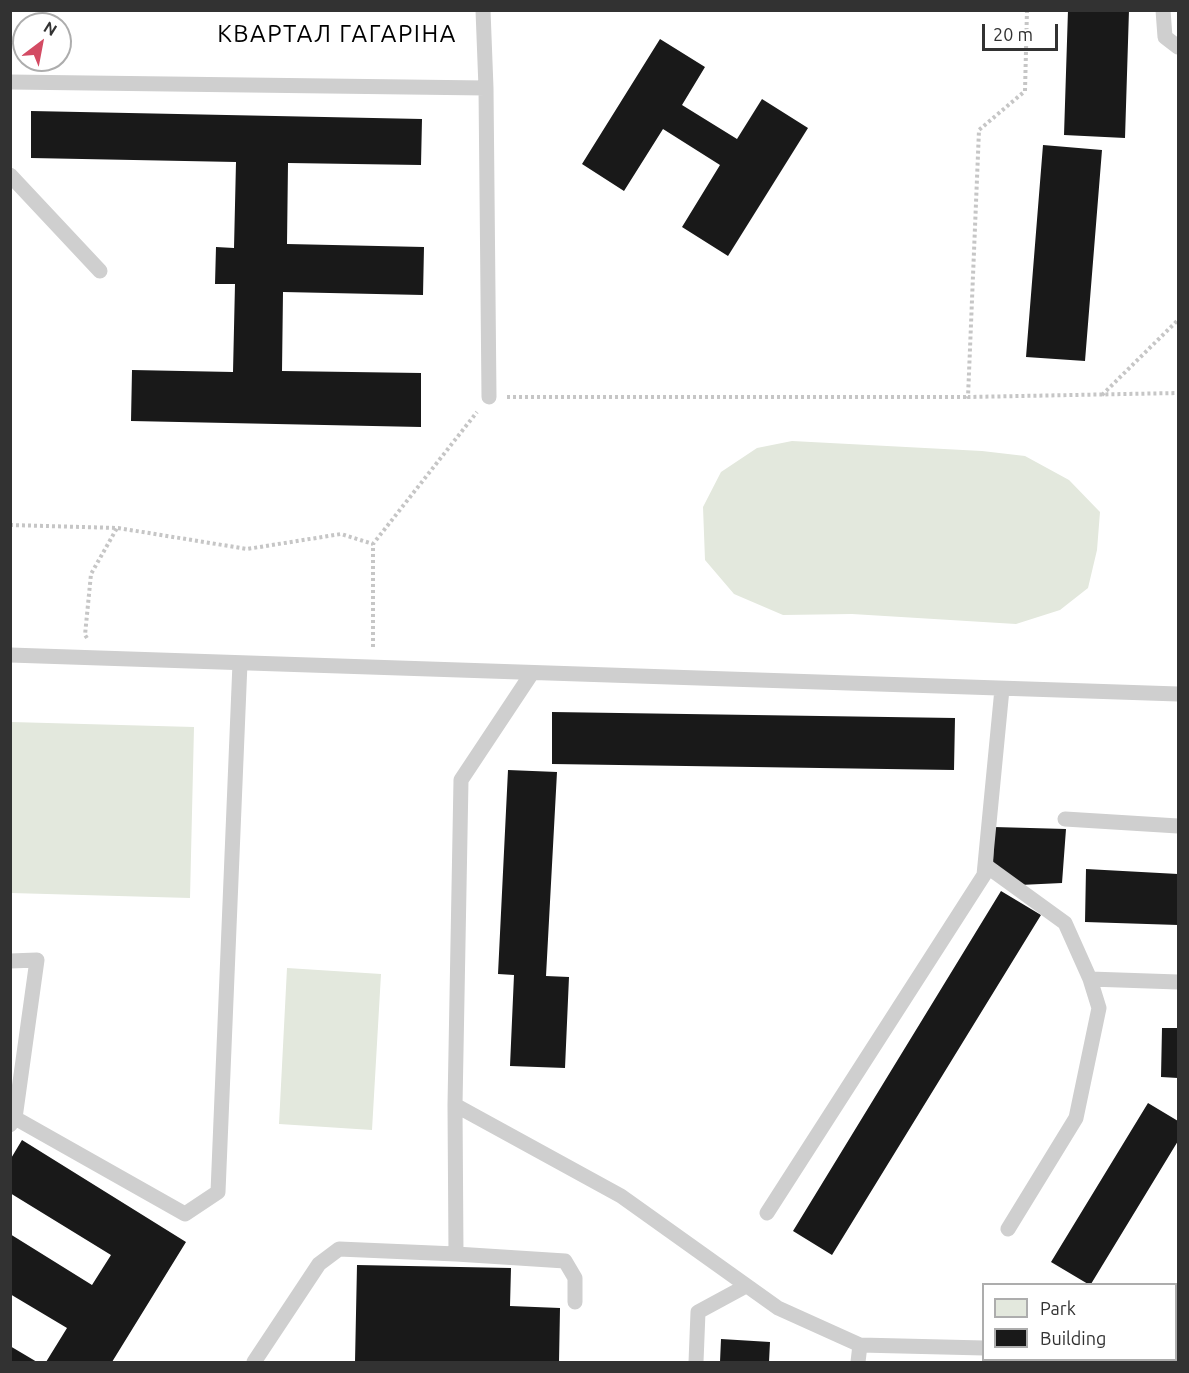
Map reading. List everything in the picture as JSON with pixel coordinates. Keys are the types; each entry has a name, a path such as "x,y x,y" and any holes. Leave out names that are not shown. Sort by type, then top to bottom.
{"lane":[{"path":"483,10 489,397"},
{"path":"1163,10 1165,37 1179,47"},
{"path":"10,82 486,88"},
{"path":"10,175 100,271"},
{"path":"10,655 1179,694"},
{"path":"10,961 37,960 12,1120 185,1214 218,1192 240,663"},
{"path":"456,1254 454,1105 461,780 532,673"},
{"path":"767,1213 984,875 1002,688"},
{"path":"1065,819 1179,826"},
{"path":"985,865 1065,923 1090,979 1099,1008 1076,1118 1008,1229"},
{"path":"1090,979 1179,982"},
{"path":"454,1105 621,1196 778,1308 860,1345 982,1348"},
{"path":"254,1362 319,1264 339,1250 564,1261 575,1278 575,1302"},
{"path":"696,1362 698,1312 746,1286"},
{"path":"858,1362 860,1345"}],"path":[{"path":"968,398 979,130 1025,92 1027,10"},
{"path":"1102,395 1179,320"},
{"path":"372,668 373,544 489,397 968,398 1179,393"},
{"path":"10,525 118,528 247,549 341,534 373,544"},
{"path":"101,658 85,635 90,574 118,528"}],"green space":[{"path":"792,441 982,451 1025,456 1069,480 1100,512 1097,550 1088,588 1060,610 1016,624 852,614 783,615 734,594 705,560 703,507 721,472 757,448"},
{"path":"11,722 194,727 190,898 11,893"},
{"path":"287,968 381,974 372,1130 279,1124"}],"building":[{"path":"1068,10 1129,10 1125,138 1064,135"},
{"path":"660,39 705,67 682,105 737,139 762,99 808,128 728,256 682,227 720,165 663,129 624,191 582,164"},
{"path":"31,111 422,119 421,165 288,163 287,244 424,247 423,295 283,292 282,371 421,373 421,427 131,421 132,370 233,372 235,284 215,284 216,247 234,248 236,162 31,158"},
{"path":"1043,145 1102,150 1085,361 1026,357"},
{"path":"552,712 955,718 954,770 552,764"},
{"path":"508,770 557,772 546,976 569,977 565,1068 510,1066 514,975 498,974"},
{"path":"994,827 1066,829 1062,883 1020,885 993,868"},
{"path":"1086,869 1178,874 1178,925 1085,922"},
{"path":"1001,891 1041,915 832,1255 793,1231"},
{"path":"1162,1028 1178,1028 1178,1078 1161,1077"},
{"path":"1148,1103 1178,1121 1178,1141 1092,1283 1086,1283 1051,1262"},
{"path":"22,1140 186,1242 112,1362 46,1362 67,1328 10,1294 10,1234 92,1285 111,1255 10,1193 10,1160"},
{"path":"357,1265 511,1268 510,1306 560,1308 559,1362 355,1362"},
{"path":"721,1339 770,1342 769,1362 720,1362"},
{"path":"10,1346 37,1362 10,1362"}],"district":[{"name":"КВАРТАЛ ГАГАРІНА","path":"337,34"}]}
